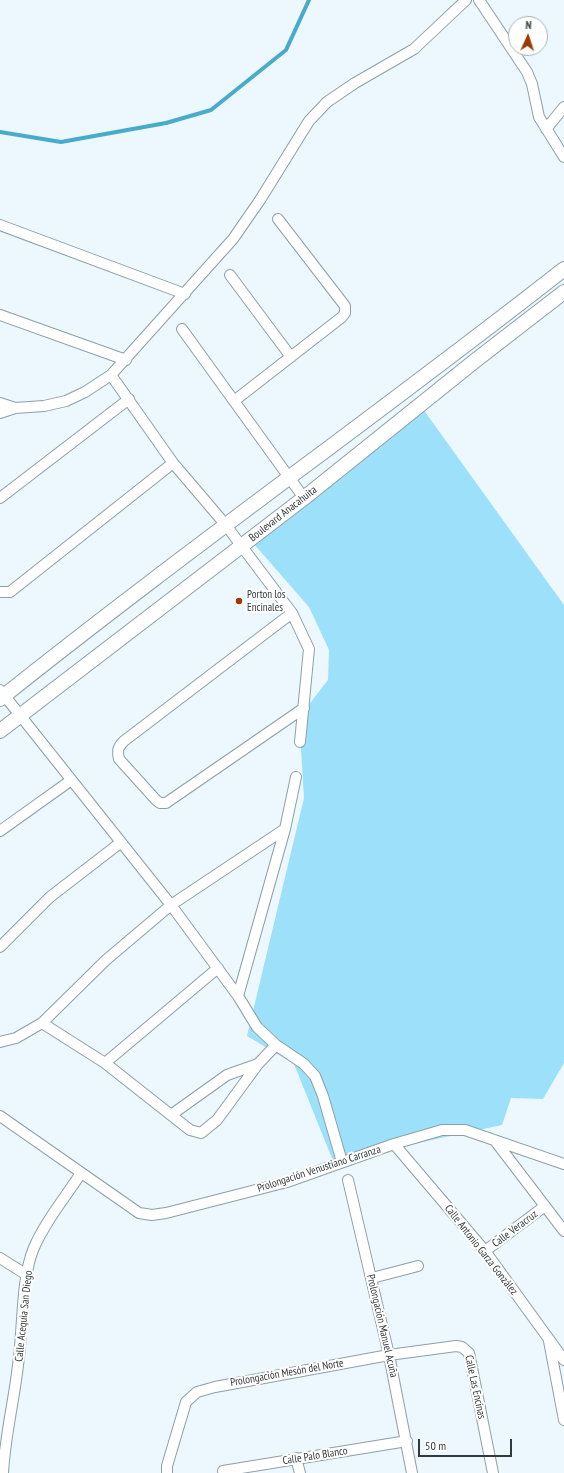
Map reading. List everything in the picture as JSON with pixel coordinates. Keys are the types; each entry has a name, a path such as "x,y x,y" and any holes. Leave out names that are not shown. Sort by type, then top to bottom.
{"street":[{"path":"0,413 14,408 44,406 66,401 85,392 111,375 233,239 260,200 308,121 327,102 355,83 414,49 466,0"},
{"path":"479,0 527,72 532,84 539,117 564,156"},
{"path":"546,129 564,106"},
{"path":"234,401 342,317 346,310 345,306 278,219"},
{"path":"0,225 185,294"},
{"path":"342,1162 323,1096 315,1076 304,1064 276,1045 257,1027 238,996 171,905 20,716 1,695 225,524 464,348 564,269"},
{"path":"230,275 291,357"},
{"name":"Boulevard Anacahuita","path":"0,731 304,498 476,360 564,292"},
{"path":"0,315 126,360"},
{"path":"182,329 304,498"},
{"path":"464,348 476,360"},
{"path":"111,375 173,463 225,524 292,613 309,649 300,742"},
{"path":"0,498 129,399"},
{"path":"0,403 14,408"},
{"path":"0,592 10,592 173,463"},
{"path":"292,613 124,741 118,746 117,752 119,759 156,800 160,803 166,803 304,708"},
{"path":"238,996 285,828 296,777"},
{"path":"0,831 70,780"},
{"path":"0,1042 16,1038 42,1023 72,991 171,905 285,828"},
{"path":"0,947 50,897 120,843"},
{"path":"105,1063 218,968"},
{"path":"42,1023 105,1063 190,1130 201,1133 217,1120 258,1064 276,1045"},
{"path":"171,1115 228,1075 258,1064"},
{"name":"Prolongación Venustiano Carranza","path":"0,1116 139,1213 152,1215 195,1206 287,1182 394,1144 442,1130 464,1130 564,1164"},
{"path":"496,1142 564,1231"},
{"name":"Calle Antonio Garza González","path":"394,1144 485,1251 564,1360"},
{"name":"Calle Acequia San Diego","path":"3,1473 8,1426 19,1364 27,1275 33,1251 44,1229 81,1173"},
{"name":"Prolongación Manuel Acuña","path":"348,1180 389,1355 407,1441 412,1473"},
{"name":"Calle Veracruz","path":"485,1251 545,1206"},
{"path":"0,1258 27,1275"},
{"path":"372,1278 418,1266"},
{"path":"548,1337 564,1420"},
{"name":"Prolongación Mesón del Norte","path":"167,1473 167,1466 186,1402 197,1392 215,1387 389,1355 456,1346 465,1348"},
{"name":"Calle Las Encinas","path":"465,1348 469,1352 493,1473"},
{"name":"Calle Palo Blanco","path":"223,1471 407,1441"},
{"path":"296,1458 300,1473"}],"shaded area":[{"path":"423,409 564,605 564,1063 543,1099 511,1098 502,1125 333,1161 294,1064 247,1036 304,798 299,717 328,680 329,650 309,607 246,535"}],"waterway":[{"path":"0,132 61,142 166,123 211,110 286,50 309,0"}],"place":[{"name":"Porton los Encinales","path":"239,601"}]}
